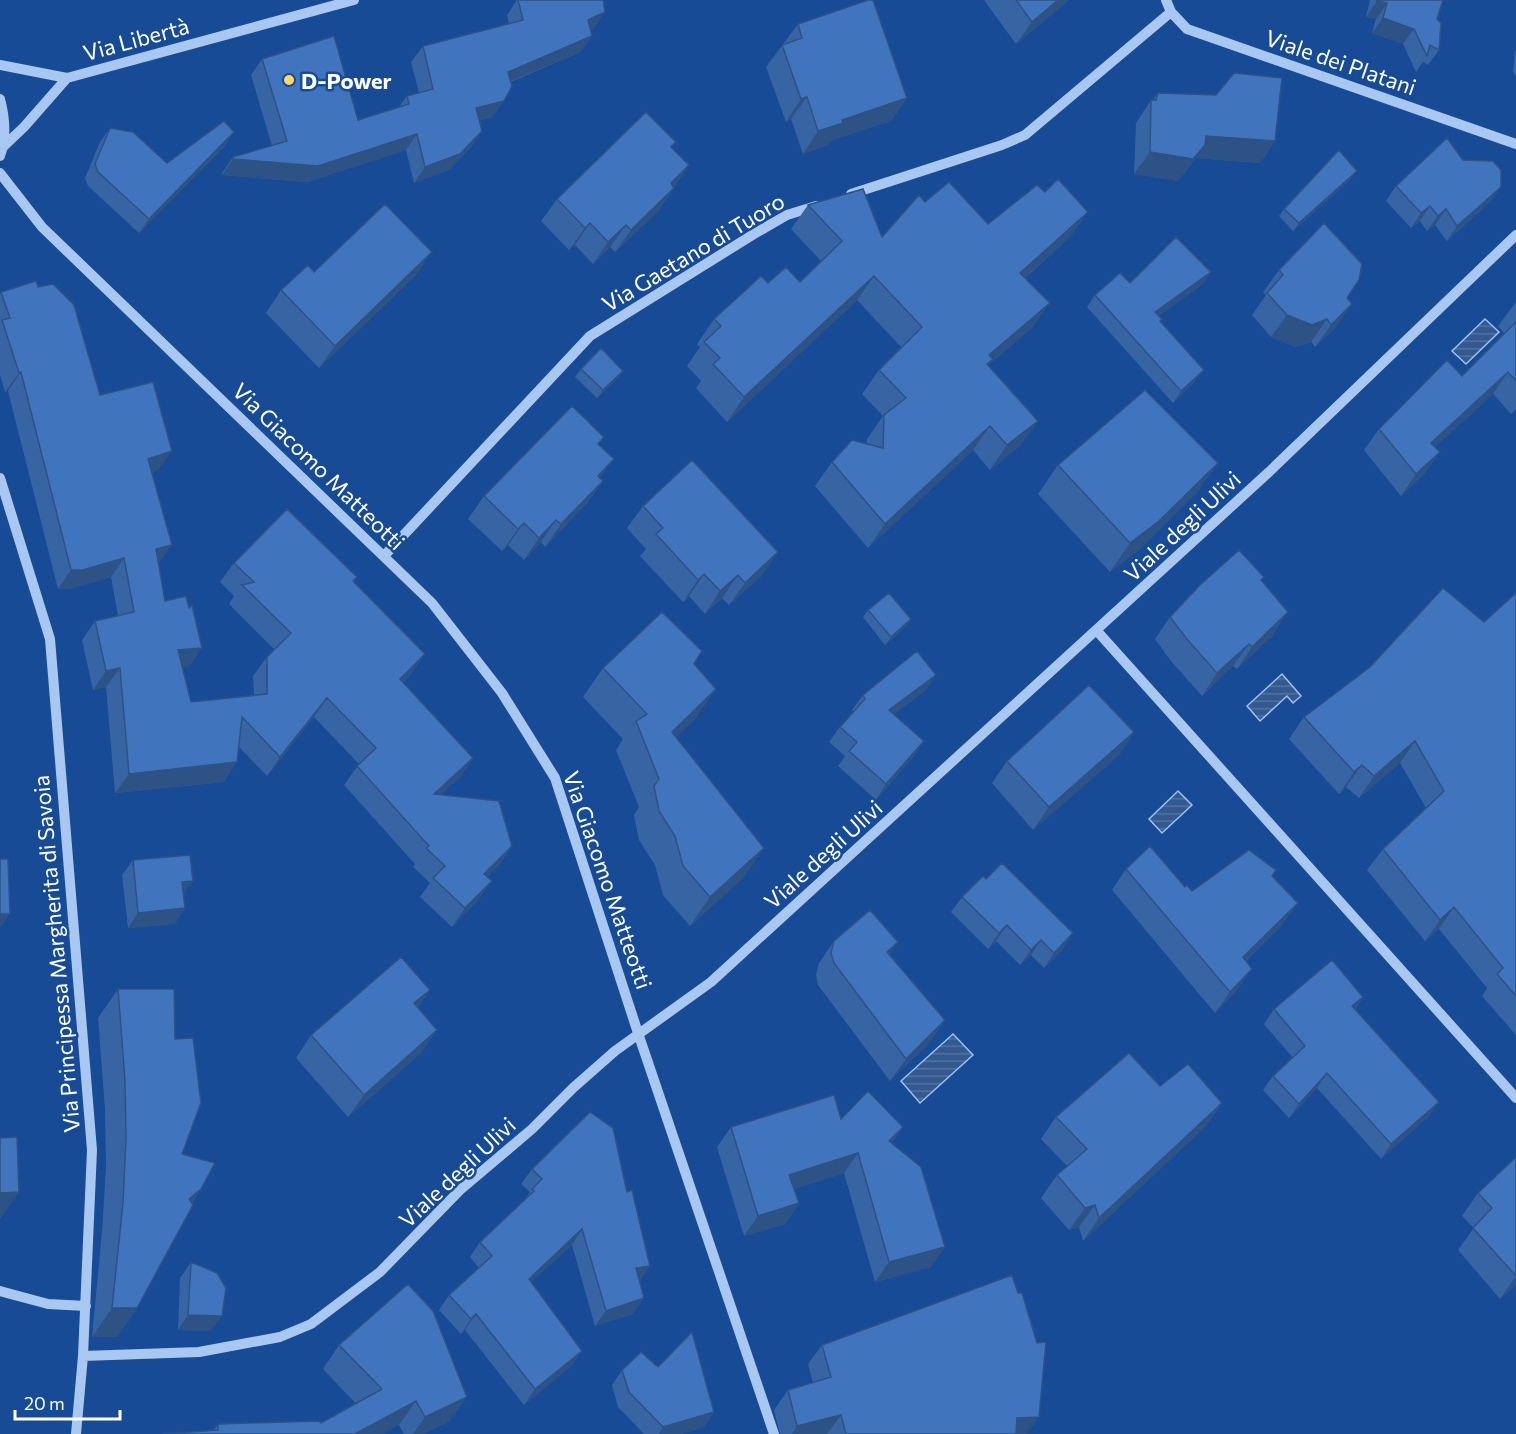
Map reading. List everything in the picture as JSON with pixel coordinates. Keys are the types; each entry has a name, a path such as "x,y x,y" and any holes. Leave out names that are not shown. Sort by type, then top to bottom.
{"street":[{"name":"Via Libertà","path":"0,65 67,78 354,0"},
{"name":"Viale dei Platani","path":"1166,0 1171,12 1187,29 1516,144"},
{"path":"844,197 1002,145 1025,135 1171,12"},
{"name":"Via Libertà","path":"2,151 67,78"},
{"path":"0,99 5,119 2,151"},
{"name":"Via Giacomo Matteotti","path":"0,172 42,227 432,603 502,693 555,778 638,1033 774,1434"},
{"name":"Via Gaetano di Tuoro","path":"384,556 590,336 762,229 787,215 821,204"},
{"name":"Viale degli Ulivi","path":"83,1356 199,1352 280,1337 310,1324 380,1272 460,1190 532,1129 573,1088 638,1033 673,1011 711,982 1097,631 1269,472 1516,235"},
{"name":"Via Principessa Margherita di Savoia","path":"0,478 50,639 92,1150 86,1306 76,1434"},
{"path":"1097,631 1516,1098"},
{"path":"0,1291 48,1304 86,1306"}],"water":[{"path":"1485,319 1499,332 1466,364 1452,351"},
{"path":"1282,674 1301,696 1293,703 1287,696 1260,721 1247,706"},
{"path":"1178,791 1192,805 1162,833 1149,819"},
{"path":"953,1034 973,1055 920,1103 901,1081"}],"building":[{"path":"518,0 603,0 605,12 588,20 592,36 508,72 512,86 504,101 476,108 482,131 460,154 425,167 417,134 318,166 233,159 233,157 287,141 262,59 334,36 358,120 409,104 407,96 433,89 423,46 523,20"},
{"path":"873,0 907,98 842,120 843,123 818,131 807,97 801,99 782,45 802,38 798,24"},
{"path":"1016,0 1058,0 1032,22"},
{"path":"1377,0 1443,0 1437,19 1441,23 1439,50 1430,45 1427,56 1414,29 1383,18 1387,3"},
{"path":"1234,73 1282,78 1275,141 1206,136 1205,145 1193,159 1150,152 1151,100 1156,100 1158,93 1216,95"},
{"path":"646,112 676,142 671,147 689,165 671,183 674,188 631,230 626,225 608,242 590,223 585,228 557,199"},
{"path":"224,121 234,132 149,219 98,172 95,164 110,128 133,132 167,163"},
{"path":"1447,138 1463,160 1493,161 1501,170 1501,187 1457,226 1446,209 1438,216 1430,206 1421,213 1396,186"},
{"path":"1339,150 1357,171 1299,223 1284,209"},
{"path":"1058,179 1088,212 1020,273 1050,303 989,355 993,359 987,364 1038,421 1007,445 990,426 885,524 832,462 852,440 883,448 884,415 906,398 879,370 922,327 874,276 744,397 713,364 720,358 704,342 721,326 714,319 761,276 768,283 786,267 800,282 842,241 808,205 863,189 882,237 919,195 925,202 949,182 988,224 1037,185 1045,192"},
{"path":"385,204 432,252 335,346 281,290 308,265 314,272"},
{"path":"1324,223 1362,264 1359,280 1347,298 1352,304 1331,325 1327,319 1312,325 1287,315 1267,293 1283,275 1279,270"},
{"path":"1176,237 1211,272 1155,312 1162,319 1160,321 1204,370 1181,391 1095,295 1120,273 1130,283"},
{"path":"36,281 38,287 53,284 74,305 100,395 153,382 172,451 148,459 172,545 156,549 165,601 186,596 189,608 192,605 202,648 178,650 191,702 267,694 267,657 291,633 242,585 254,582 234,563 287,509 357,577 353,581 425,654 400,679 473,758 434,794 499,801 512,846 484,874 492,881 465,908 433,878 445,866 426,848 429,846 357,766 376,748 327,698 280,757 242,717 237,762 129,774 120,668 106,671 95,621 134,612 124,558 83,570 71,570 21,372 19,373 2,320 10,318 1,292"},
{"path":"1516,322 1516,381 1508,372 1431,443 1440,452 1416,474 1379,429 1447,360 1462,376"},
{"path":"601,348 623,371 603,390 581,369"},
{"path":"1145,390 1218,463 1159,521 1130,543 1058,465"},
{"path":"572,406 604,437 598,444 614,459 598,476 603,481 561,524 556,520 539,538 524,523 518,529 484,496"},
{"path":"692,460 778,552 745,583 738,575 720,591 704,574 698,580 656,534 663,528 643,506"},
{"path":"1239,550 1264,577 1261,580 1288,612 1252,647 1249,644 1217,673 1170,617 1200,585"},
{"path":"1443,588 1484,622 1516,593 1516,996 1497,974 1503,968 1454,907 1440,920 1383,849 1444,791 1415,741 1374,776 1362,765 1354,772 1304,717 1370,667"},
{"path":"889,593 911,619 891,637 868,610"},
{"path":"662,612 702,651 694,664 716,689 672,732 764,848 710,897 683,866 675,836 659,811 654,786 659,779 636,721 647,714 603,668"},
{"path":"917,651 936,675 889,710 924,741 886,784 849,751 857,742 840,727 865,699 863,695"},
{"path":"1089,685 1134,732 1049,807 1007,761"},
{"path":"1150,846 1185,887 1187,885 1192,891 1249,850 1276,870 1272,876 1298,903 1243,957 1252,969 1230,992 1126,869"},
{"path":"190,855 193,881 182,882 185,908 138,913 133,860"},
{"path":"0,859 8,859 10,914 0,914"},
{"path":"1002,863 1073,933 1054,953 1041,940 1031,950 1007,925 999,933 962,897 983,876 986,879"},
{"path":"870,910 898,942 887,952 945,1020 906,1059 834,963 831,953 834,941"},
{"path":"401,957 430,990 414,1003 437,1030 364,1095 311,1035"},
{"path":"1332,960 1363,997 1352,1006 1439,1102 1391,1144 1327,1073 1299,1104 1273,1076 1305,1046 1274,1009"},
{"path":"118,989 174,989 175,1039 193,1038 201,1103 182,1154 215,1163 201,1189 189,1199 193,1205 137,1308 112,1308 123,1203 126,1138 125,1080"},
{"path":"1129,1053 1160,1086 1188,1064 1222,1103 1099,1218 1095,1205 1085,1208 1057,1175 1087,1149 1056,1117"},
{"path":"868,1091 903,1127 889,1141 921,1167 945,1247 889,1262 858,1153 789,1175 799,1203 758,1216 731,1127 834,1095 841,1119"},
{"path":"590,1112 613,1128 627,1192 632,1190 650,1266 636,1268 644,1298 606,1311 582,1229 529,1279 582,1351 535,1389 476,1314 471,1319 449,1295 492,1256 480,1242 534,1191 532,1189 542,1179 532,1169"},
{"path":"17,1137 19,1192 0,1193 0,1138"},
{"path":"1516,1157 1516,1276 1473,1228 1492,1208 1478,1193"},
{"path":"191,1262 217,1273 226,1288 222,1316 188,1315"},
{"path":"1012,1275 1018,1293 1022,1293 1037,1343 1046,1342 1039,1417 1017,1418 1016,1434 846,1434 841,1415 797,1426 788,1390 831,1377 822,1345"},
{"path":"408,1284 433,1311 467,1397 425,1417 416,1401 355,1434 162,1434 218,1430 218,1424 319,1421 321,1423 382,1389 339,1345"},
{"path":"692,1332 714,1412 663,1427 629,1392 622,1370 641,1352 658,1367"}],"place":[{"name":"D-Power","path":"289,80"}]}
